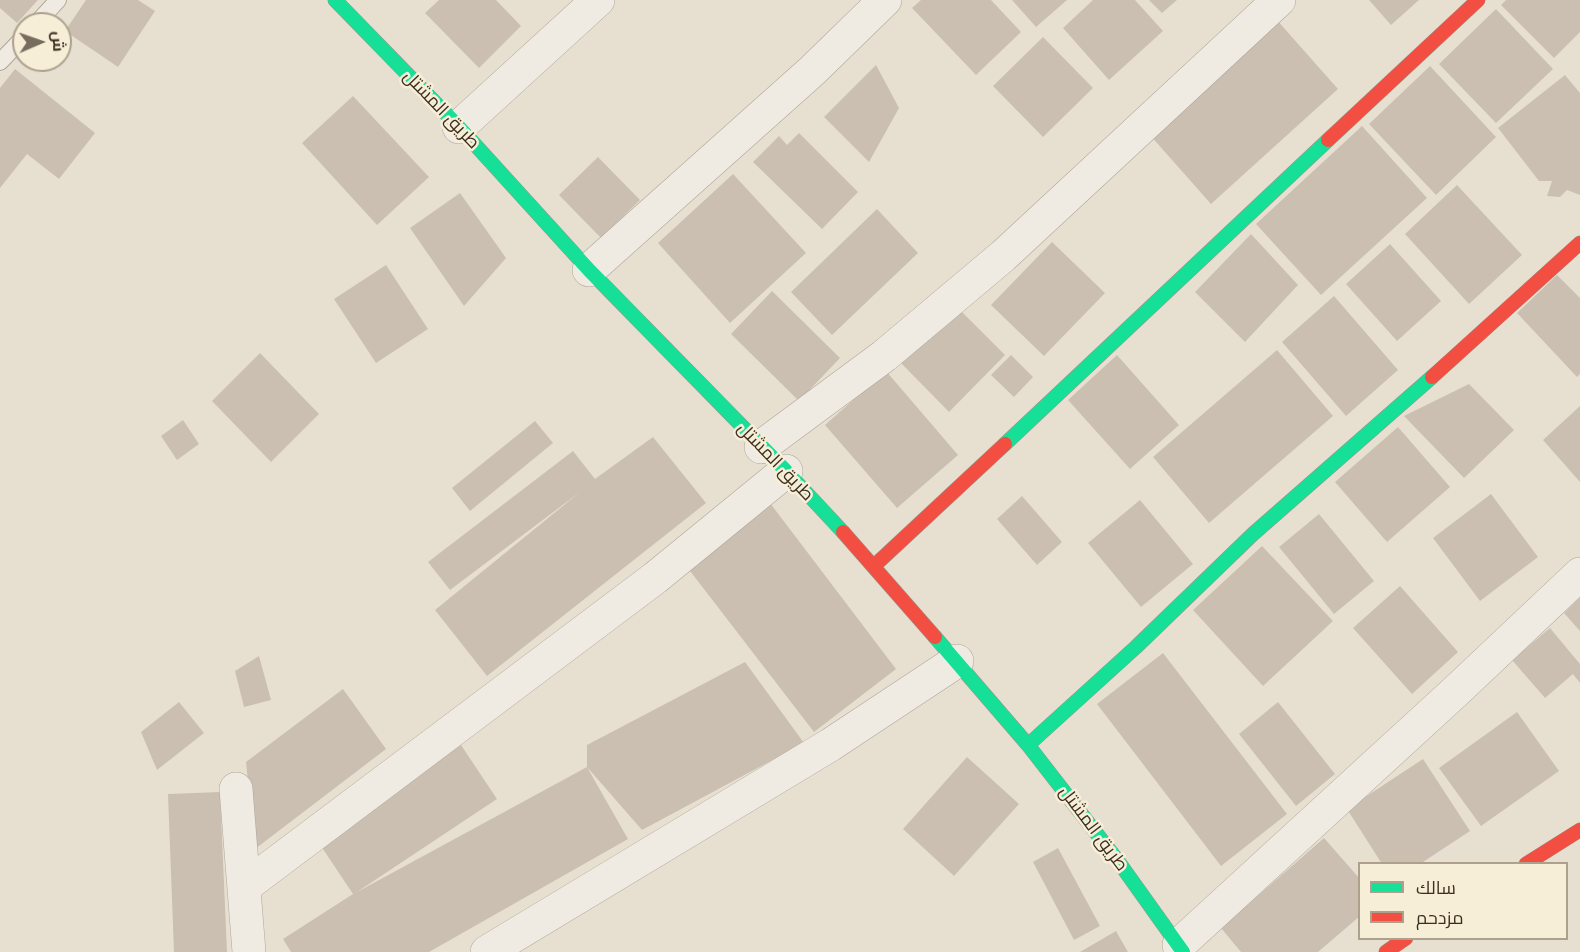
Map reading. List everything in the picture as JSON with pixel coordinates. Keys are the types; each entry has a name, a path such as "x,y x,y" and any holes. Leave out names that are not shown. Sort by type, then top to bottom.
{"street":[{"name":"طريق المشتل","path":"335,0 459,127 589,270 786,471 874,566 1028,745 1118,861 1181,949"},
{"path":"459,127 598,0"},
{"path":"589,270 813,70 885,0"},
{"path":"761,447 884,356 1003,256 1279,0"},
{"path":"874,566 1478,0"},
{"path":"1028,745 1136,647 1253,534 1462,351 1580,243"},
{"path":"243,887 655,578 786,471"},
{"path":"1181,949 1580,574"},
{"path":"487,952 820,751 957,661"},
{"path":"236,789 249,952"},
{"path":"1529,862 1580,830"},
{"path":"1386,952 1404,940"}],"lane":[{"path":"47,12 58,0"},
{"path":"0,62 12,50"}],"building":[{"path":"0,0 38,0 27,12 12,12 12,19 0,8"},
{"path":"86,0 138,0 155,11 118,67 72,36 72,21"},
{"path":"439,0 496,0 521,26 479,68 425,13"},
{"path":"921,0 991,0 1021,32 976,75 912,8"},
{"path":"1012,0 1067,0 1036,27"},
{"path":"1093,0 1135,0 1163,31 1109,80 1063,28"},
{"path":"1149,0 1177,0 1162,13"},
{"path":"1369,0 1419,0 1391,25"},
{"path":"1506,0 1580,0 1580,32 1554,58 1501,5"},
{"path":"1496,9 1553,69 1496,123 1439,64"},
{"path":"1276,19 1338,89 1211,204 1149,134"},
{"path":"1043,37 1093,88 1043,137 993,86"},
{"path":"876,65 899,108 869,162 824,117"},
{"path":"1430,66 1496,137 1436,195 1369,124"},
{"path":"13,72 19,72 95,133 59,179 27,154 0,188 0,88"},
{"path":"1565,75 1580,93 1580,195 1567,190 1560,197 1547,196 1552,181 1539,181 1498,128"},
{"path":"353,96 429,177 377,225 302,143"},
{"path":"1362,126 1427,198 1321,295 1256,224"},
{"path":"799,133 858,192 822,229 753,162 779,136 787,145"},
{"path":"598,157 640,200 601,238 559,195"},
{"path":"733,174 806,253 730,323 658,243"},
{"path":"1457,185 1522,255 1469,304 1405,234"},
{"path":"460,193 506,258 464,306 410,228"},
{"path":"877,209 918,253 832,335 791,292"},
{"path":"1251,234 1298,285 1245,342 1195,292"},
{"path":"1052,242 1105,293 1044,356 991,305"},
{"path":"1390,244 1441,301 1397,341 1346,284"},
{"path":"386,265 428,329 376,363 334,299"},
{"path":"1557,275 1580,298 1580,374 1577,377 1517,313"},
{"path":"772,291 840,358 799,401 731,334"},
{"path":"1334,296 1398,370 1346,416 1282,342"},
{"path":"957,307 1005,355 949,412 901,363"},
{"path":"1277,350 1333,416 1209,523 1153,457"},
{"path":"260,353 319,414 271,462 212,401"},
{"path":"1011,355 1033,377 1014,397 991,375"},
{"path":"1117,355 1179,425 1130,469 1068,400"},
{"path":"886,371 958,455 897,508 825,425"},
{"path":"1469,384 1514,430 1464,478 1404,416"},
{"path":"1580,406 1580,482 1543,440"},
{"path":"183,420 199,444 177,460 161,436"},
{"path":"535,421 553,443 470,511 452,488"},
{"path":"1398,427 1450,487 1387,542 1335,482"},
{"path":"653,437 706,503 487,676 435,610 580,492 450,590 428,562 573,451 595,479"},
{"path":"1491,494 1538,557 1480,601 1433,538"},
{"path":"1022,496 1062,542 1037,565 997,519"},
{"path":"1140,500 1193,564 1141,607 1088,543"},
{"path":"770,503 896,669 814,732 687,567"},
{"path":"1319,514 1374,581 1334,614 1279,547"},
{"path":"1262,546 1333,621 1263,686 1193,610"},
{"path":"1400,586 1458,652 1412,694 1353,628"},
{"path":"1580,598 1580,631 1564,613"},
{"path":"1550,628 1580,664 1580,683 1573,674 1545,698 1512,660"},
{"path":"1163,653 1287,814 1221,866 1097,704"},
{"path":"259,656 271,700 244,707 235,671"},
{"path":"745,662 804,743 642,830 587,767 587,745"},
{"path":"343,689 386,749 255,849 246,762"},
{"path":"179,702 204,733 157,770 141,732"},
{"path":"1278,702 1335,774 1296,806 1239,734"},
{"path":"1517,712 1559,771 1481,826 1439,768"},
{"path":"461,745 497,799 357,892 587,767 628,839 429,952 291,952 283,939 353,894 317,840"},
{"path":"967,757 1019,804 954,876 903,829"},
{"path":"1423,759 1470,831 1423,862 1381,862 1347,809"},
{"path":"220,792 227,952 174,952 168,794"},
{"path":"1324,838 1358,877 1358,918 1318,952 1241,952 1221,928"},
{"path":"1058,848 1100,926 1074,940 1033,862"},
{"path":"1116,931 1128,952 1080,952"}],"traffic: fast":[{"path":"335,0 459,127 589,270 843,532"},
{"path":"1005,444 1328,140"},
{"path":"1028,745 1136,647 1253,534 1432,377"},
{"path":"935,637 1028,745 1118,861 1183,952"}],"traffic: jam":[{"path":"1328,140 1478,0"},
{"path":"1432,377 1580,243"},
{"path":"874,566 1005,444"},
{"path":"843,532 935,637"},
{"path":"1529,862 1580,830"},
{"path":"1386,952 1403,940"}]}
